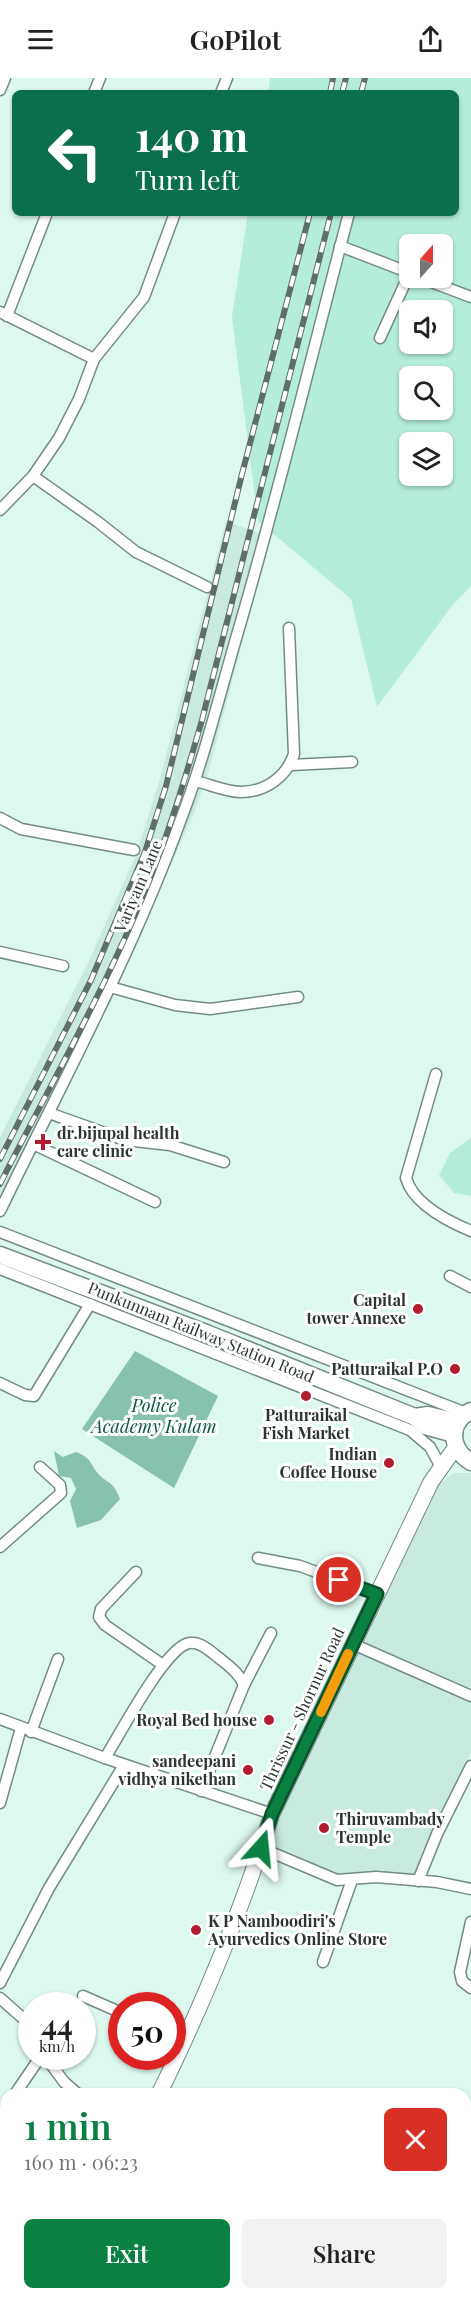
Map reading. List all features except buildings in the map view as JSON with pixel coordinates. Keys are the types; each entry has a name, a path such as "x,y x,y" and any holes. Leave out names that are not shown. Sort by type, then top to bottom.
{"main road":[{"path":"0,1255 178,1322 415,1417 425,1426 461,1426 471,1462"},
{"name":"Thrissur - Shornur Road","path":"186,2022 261,1848 272,1814 431,1482 442,1469 461,1426"},
{"name":"Thrissur - Shornur Road","path":"161,2088 168,2070"}],"street":[{"path":"0,90 5,78"},
{"path":"46,216 4,314 94,359"},
{"path":"0,510 33,477 59,438 79,399 94,359 144,297 174,216"},
{"name":"Variyam Lane","path":"0,1210 110,987 155,886 195,781 260,556 348,216"},
{"path":"340,246 399,269"},
{"path":"380,338 403,288"},
{"path":"448,288 471,297"},
{"path":"33,477 98,522 136,552 207,587"},
{"path":"195,781 241,792 277,781 291,765 294,754 290,628"},
{"path":"291,765 352,762"},
{"path":"0,818 21,829 134,850"},
{"path":"0,952 63,966"},
{"path":"110,987 174,1005 210,1009 298,997"},
{"path":"436,1074 406,1178 409,1191 426,1205 471,1231"},
{"path":"49,1113 125,1140 170,1145 224,1162"},
{"path":"33,1144 155,1202"},
{"path":"0,1232 378,1379 461,1426"},
{"name":"Punkunnam Railway Station Road","path":"0,1269 410,1431 430,1447 442,1469"},
{"path":"450,1276 471,1287"},
{"path":"0,1383 25,1395 34,1396 90,1304"},
{"path":"210,1352 223,1318"},
{"path":"0,1547 61,1493 60,1485 40,1467"},
{"path":"258,1558 300,1566 377,1594"},
{"path":"136,1572 101,1609 99,1617 105,1625 163,1665"},
{"path":"201,1791 244,1685 271,1633"},
{"path":"105,1758 163,1665 185,1644 194,1643 206,1647 240,1676 244,1685"},
{"path":"353,1644 471,1696"},
{"path":"0,1803 26,1730 58,1659"},
{"path":"0,1719 105,1758 272,1814"},
{"path":"0,1983 50,1888 124,1764"},
{"path":"418,1881 437,1834 471,1766"},
{"path":"261,1848 337,1880 376,1877 437,1882 471,1889"},
{"path":"323,1962 352,1880"},
{"path":"471,1922 460,1972 462,1981 471,1988"},
{"path":"1,2002 18,2015"},
{"path":"19,2088 33,2070"},
{"path":"54,2070 71,2088"}],"shaded area":[{"path":"270,78 471,78 471,586 451,607 377,707 351,599 258,521 232,317 248,216 459,216 459,90 268,90"},
{"path":"226,521 261,534 269,540 209,770 193,815 144,925 0,1213 0,1137 88,963 136,855 160,779"},
{"path":"471,1138 471,1196 454,1193 439,1175 450,1153"},
{"path":"453,1473 471,1473 471,1691 364,1644 436,1488"},
{"path":"355,1652 397,1666 471,1701 471,1752 416,1877 338,1875 269,1848 271,1826"}],"water":[{"name":"Police Academy Kulam","path":"135,1351 218,1396 174,1488 82,1429"},
{"path":"54,1451 63,1457 76,1452 84,1456 99,1475 114,1488 120,1499 101,1520 77,1528 70,1501 76,1489 71,1478 59,1476"}],"railway":[{"path":"331,90 333,78"},
{"path":"343,90 346,78"},
{"path":"362,90 365,78"},
{"path":"0,1159 91,980 145,852 166,786 242,474 309,216"},
{"path":"0,1184 105,981 143,897 171,822 202,720 330,216"}],"slow traffic":[{"path":"321,1712 348,1654"}],"place":[{"name":"dr.bijupal health care clinic","path":"43,1142"},
{"name":"Capital tower Annexe","path":"418,1309"},
{"name":"Patturaikal P.O","path":"455,1369"},
{"name":"Patturaikal Fish Market","path":"306,1396"},
{"name":"Indian Coffee House","path":"389,1463"},
{"name":"Royal Bed house","path":"269,1720"},
{"name":"sandeepani vidhya nikethan","path":"248,1770"},
{"name":"Thiruvambady Temple","path":"324,1828"},
{"name":"K P Namboodiri's Ayurvedics Online Store","path":"196,1930"}],"route":[{"path":"261,1848 272,1814 377,1594 339,1580"}]}
